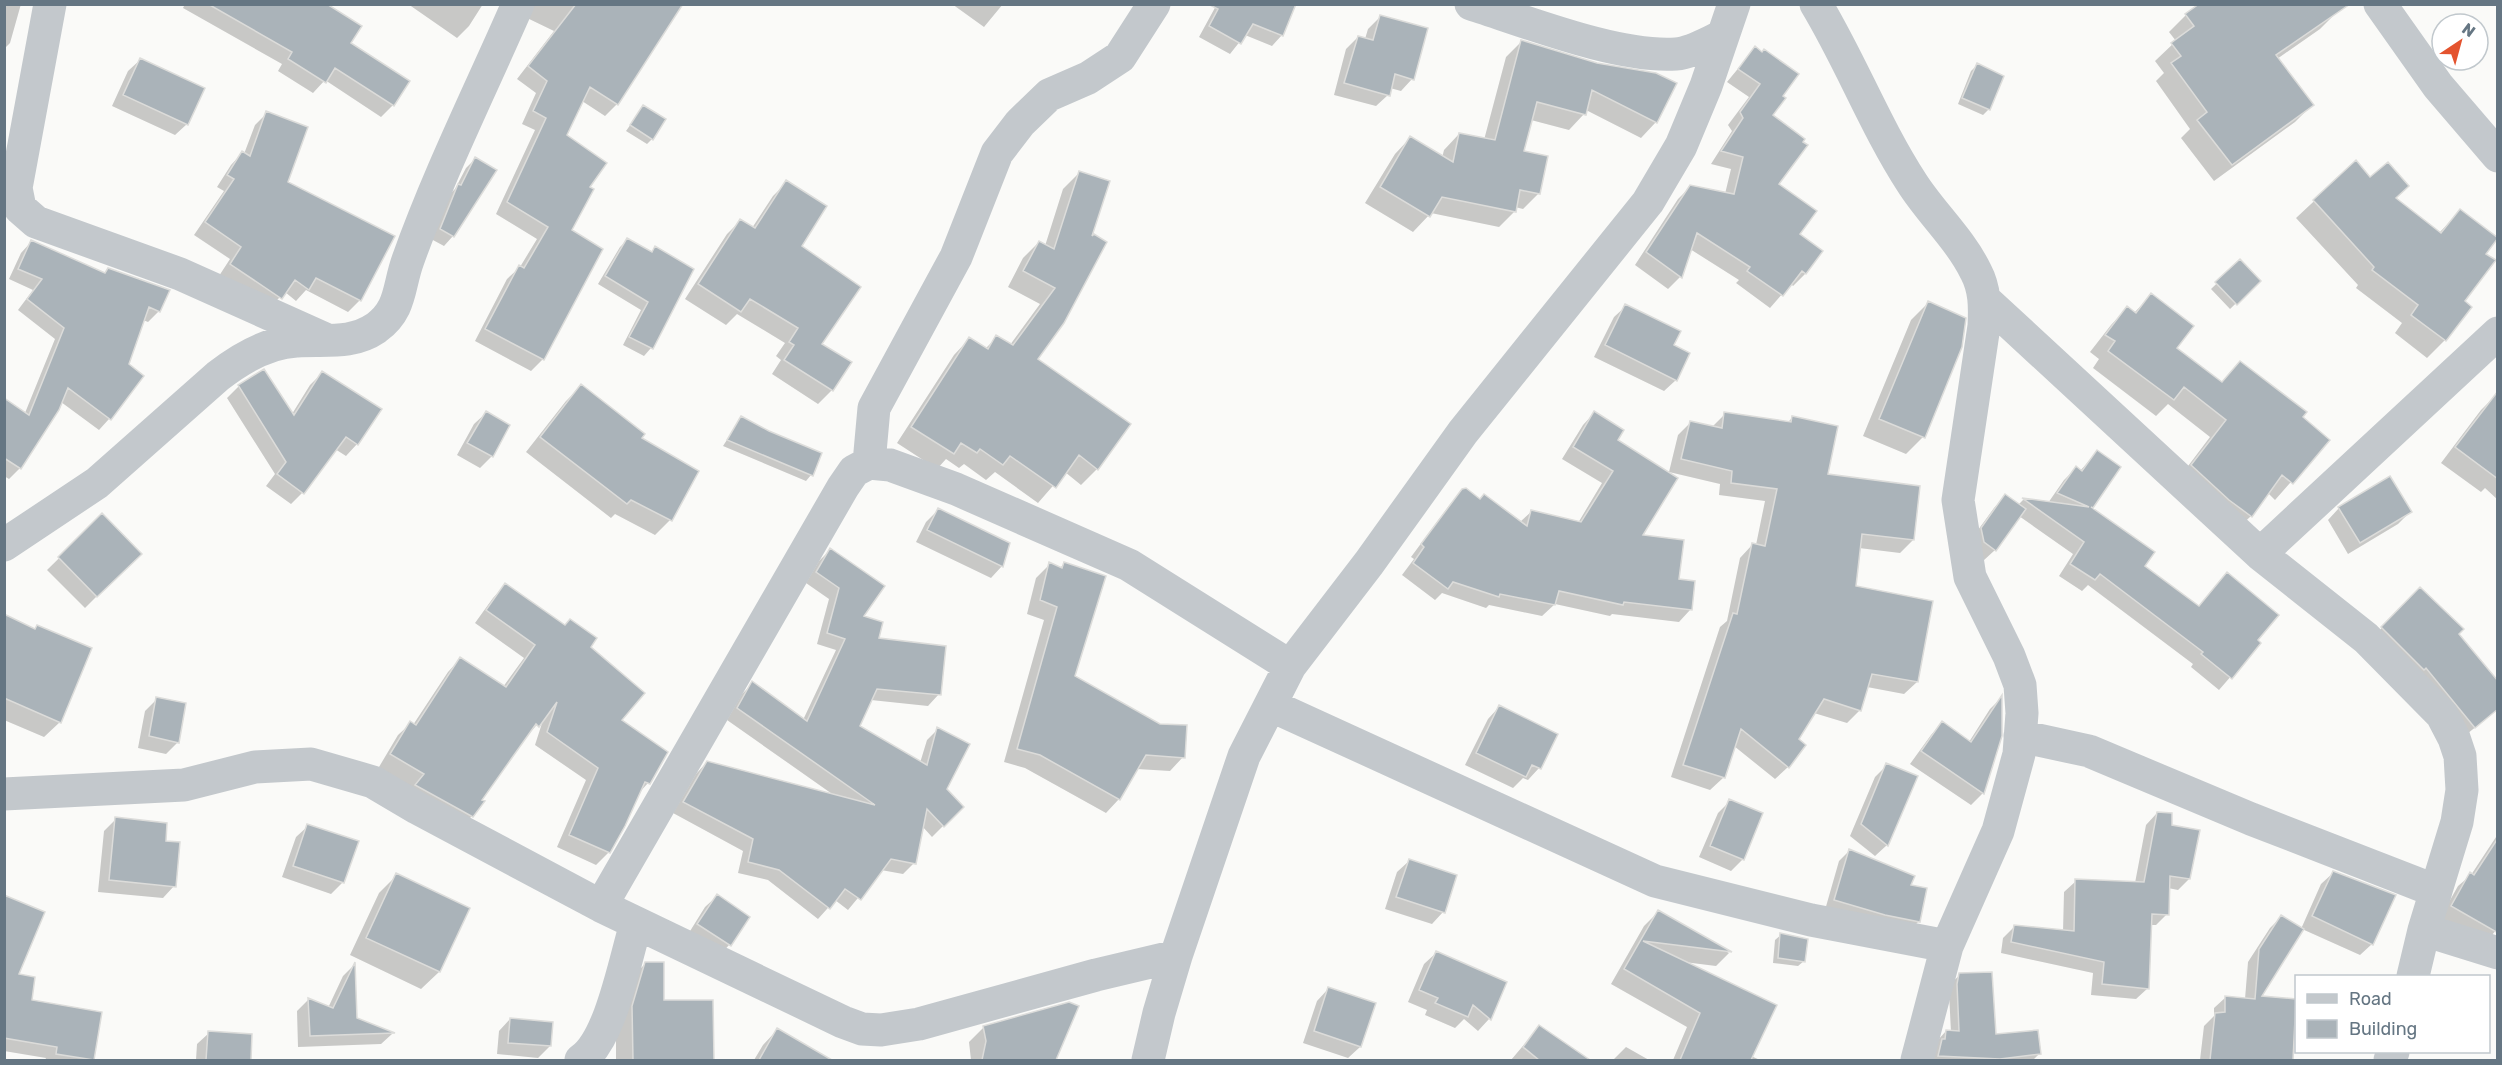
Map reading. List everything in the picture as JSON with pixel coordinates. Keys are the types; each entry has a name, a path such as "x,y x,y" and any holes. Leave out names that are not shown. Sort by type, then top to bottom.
{"street":[{"path":"50,4 16,188 20,208 36,222 180,274 331,342"},
{"path":"4,546 97,483 218,376 240,360 262,350 294,341 331,342 354,339 377,327 397,307 404,269 420,226 518,4"},
{"path":"869,462 874,408 956,257 997,153 1020,123 1049,95 1088,78 1120,57 1154,4"},
{"path":"1471,4 1579,38 1644,54 1678,54 1723,36"},
{"path":"1148,1060 1176,956 1244,756 1290,666 1369,563 1463,432 1648,202 1681,146 1734,4"},
{"path":"1816,4 1837,39 1900,164 1977,272 1985,300 1984,326 1958,500 1970,577 2009,656 2020,686 2019,754 1998,831 1947,946 1917,1060"},
{"path":"2380,4 2438,86 2498,156"},
{"path":"1985,300 2260,554 2382,654 2442,716 2454,738 2460,756 2462,790 2457,822 2424,930 2413,975"},
{"path":"2260,554 2498,333"},
{"path":"602,906 843,487 854,471 869,462 890,465 956,489 1130,565 1290,666"},
{"path":"1270,705 1655,881 1811,920 1947,946"},
{"path":"2020,735 2090,751 2251,819 2436,891"},
{"path":"4,794 184,784 255,767 311,764 373,782 417,808 636,924 862,1029 881,1030 919,1024 1096,975 1176,956"},
{"path":"581,1060 590,1055 605,1030 636,924"},
{"path":"2424,930 2498,954"}],"building":[{"path":"208,4 327,4 362,26 351,43 410,81 394,106 335,68 326,83 288,59 292,52"},
{"path":"576,4 683,4 618,105 590,87 567,135 607,163 590,187 594,189 572,230 603,249 544,360 485,329 519,265 524,268 548,227 507,202 546,118 533,111 547,81 528,66"},
{"path":"1208,4 1296,4 1283,36 1253,24 1241,44 1209,26 1218,9"},
{"path":"2199,4 2350,4 2276,55 2314,105 2232,165 2197,120 2207,112 2171,63 2181,56 2171,43 2194,26 2185,14"},
{"path":"1380,15 1428,28 1414,80 1395,74 1390,96 1344,83 1358,36 1373,40"},
{"path":"1521,40 1597,63 1656,73 1677,83 1657,123 1592,90 1586,115 1537,102 1524,151 1548,156 1540,194 1520,190 1516,212 1442,197 1430,217 1380,187 1410,136 1453,162 1459,133 1495,140"},
{"path":"1755,46 1762,52 1764,49 1799,74 1783,96 1786,98 1773,115 1805,139 1803,142 1808,145 1779,184 1817,211 1800,234 1823,251 1806,274 1802,271 1783,296 1747,271 1750,267 1697,233 1682,278 1646,252 1690,185 1734,194 1743,157 1721,151 1743,118 1740,112 1760,84 1738,69"},
{"path":"140,58 205,88 188,125 123,95"},
{"path":"1977,63 2004,76 1990,110 1962,98"},
{"path":"643,105 666,119 653,140 630,125"},
{"path":"266,111 308,127 288,182 395,236 361,301 316,278 309,290 295,280 282,299 230,264 241,247 205,222 234,179 227,175 242,151 250,156"},
{"path":"475,157 497,170 454,237 440,229 458,184 461,185"},
{"path":"2356,160 2370,177 2388,162 2409,186 2396,198 2441,233 2460,209 2498,238 2486,254 2496,260 2465,301 2472,307 2446,341 2411,315 2418,305 2372,270 2374,267 2313,200"},
{"path":"1079,171 1110,181 1092,236 1094,234 1107,242 1064,323 1038,359 1131,424 1098,470 1079,455 1056,488 1010,456 1003,465 980,449 977,453 961,443 954,454 911,427 969,337 988,349 996,335 1013,345 1055,288 1023,271 1039,241 1054,249"},
{"path":"786,180 827,206 802,246 861,287 822,344 852,362 833,391 784,360 794,345 789,342 798,328 750,299 741,312 698,284 740,219 755,228"},
{"path":"627,238 652,252 655,246 694,269 653,349 629,337 648,302 605,276"},
{"path":"31,240 105,273 108,268 170,290 160,312 149,307 129,364 144,376 111,420 68,388 59,410 21,469 4,458 4,398 29,415 64,328 27,299 42,279 18,269"},
{"path":"2240,259 2261,281 2237,305 2215,282"},
{"path":"2151,293 2194,326 2177,348 2222,382 2240,361 2307,412 2303,417 2330,440 2293,484 2282,475 2252,517 2229,500 2191,465 2226,420 2184,387 2174,400 2108,351 2115,341 2105,335 2127,306 2136,313"},
{"path":"1928,301 1966,318 1962,347 1925,438 1879,419"},
{"path":"1625,304 1681,331 1674,345 1690,353 1677,381 1605,345"},
{"path":"264,369 294,415 322,371 382,409 358,445 346,437 304,494 277,474 286,462 238,385"},
{"path":"581,384 645,434 642,438 699,471 672,521 631,500 627,504 540,437"},
{"path":"2498,391 2498,479 2455,447"},
{"path":"486,411 510,425 493,457 467,443"},
{"path":"1594,411 1624,430 1618,440 1678,478 1643,535 1684,540 1679,579 1695,581 1692,610 1624,602 1623,605 1559,591 1555,605 1500,594 1499,597 1453,582 1448,589 1413,563 1424,547 1421,544 1462,489 1466,488 1480,499 1484,494 1527,526 1531,510 1581,522 1613,471 1573,447"},
{"path":"1724,412 1791,422 1792,416 1838,426 1828,474 1920,486 1914,540 1862,534 1856,586 1933,601 1918,682 1872,674 1861,711 1824,699 1799,739 1806,745 1789,768 1741,729 1725,778 1683,765 1733,613 1737,614 1752,543 1765,546 1777,489 1731,483 1732,471 1681,459 1690,421 1722,428"},
{"path":"741,416 769,431 822,453 813,476 727,440"},
{"path":"2097,450 2121,467 2093,508 2091,507 2155,552 2145,566 2199,606 2227,572 2279,615 2258,640 2261,643 2232,679 2201,654 2203,652 2100,574 2095,580 2070,564 2084,542 2022,498 2089,507 2057,493 2076,466 2082,471"},
{"path":"2390,476 2412,512 2360,543 2338,507"},
{"path":"2005,494 2026,509 1996,551 1984,542 1981,528"},
{"path":"938,508 1010,543 1003,567 927,530"},
{"path":"102,513 142,554 97,597 58,557"},
{"path":"830,548 885,586 864,616 883,622 879,638 946,646 941,695 877,689 860,726 927,765 937,727 970,744 947,789 964,807 944,827 927,809 916,864 891,859 861,900 845,889 830,909 779,870 748,862 753,839 683,802 707,761 875,805 737,708 752,681 807,721 845,639 827,633 839,588 816,572"},
{"path":"1049,562 1062,568 1064,562 1106,576 1075,676 1160,724 1187,725 1185,758 1146,755 1120,800 1040,755 1017,749 1057,607 1040,600"},
{"path":"505,583 565,625 570,619 597,638 591,647 645,693 622,720 668,752 650,784 645,782 610,853 569,835 598,768 547,732 557,702 539,727 536,724 482,800 485,801 473,817 415,785 424,774 390,754 410,721 416,725 460,657 506,687 535,645 486,610"},
{"path":"2420,587 2464,629 2459,634 2498,681 2498,709 2475,728 2426,668 2424,670 2381,627"},
{"path":"4,614 35,629 37,625 92,648 61,723 4,698"},
{"path":"2002,695 2002,736 1984,794 1921,751 1942,721 1971,742"},
{"path":"156,697 186,703 179,743 149,736"},
{"path":"1499,705 1558,734 1541,769 1532,765 1526,777 1476,753"},
{"path":"1886,763 1918,776 1888,846 1861,824"},
{"path":"1729,799 1763,813 1744,860 1710,846"},
{"path":"2157,812 2172,813 2172,825 2200,830 2190,879 2170,876 2169,915 2152,914 2149,989 2102,984 2104,962 2011,942 2014,925 2074,931 2075,879 2144,882"},
{"path":"115,817 167,823 166,841 180,842 176,887 109,880"},
{"path":"307,824 359,841 344,883 293,866"},
{"path":"2498,838 2498,933 2451,906 2470,872 2474,875"},
{"path":"1849,849 1915,876 1911,885 1927,888 1920,922 1885,915 1834,900"},
{"path":"1409,859 1457,875 1445,913 1396,897"},
{"path":"2333,871 2396,895 2373,945 2312,916"},
{"path":"396,873 470,908 440,972 366,938"},
{"path":"717,894 750,917 731,946 697,924"},
{"path":"4,895 45,912 19,974 35,977 32,1000 102,1012 94,1060 56,1054 57,1047 4,1038"},
{"path":"1658,910 1732,952 1643,941 1777,1005 1751,1060 1680,1060 1700,1013 1624,969"},
{"path":"2281,915 2304,929 2262,996 2295,999 2293,1060 2210,1060 2215,1013 2225,1012 2225,996 2255,999 2259,949"},
{"path":"1780,933 1808,939 1805,962 1778,958"},
{"path":"1436,951 1507,982 1491,1020 1473,1005 1468,1017 1435,1003 1438,998 1419,990"},
{"path":"355,962 357,1018 395,1033 310,1036 308,998 333,1008"},
{"path":"645,962 664,962 664,1000 713,1000 714,1060 633,1060 632,1006"},
{"path":"1992,972 1996,1034 2038,1030 2041,1054 2000,1059 1938,1056 1946,1030 1959,1031 1957,984 1959,973"},
{"path":"1328,987 1376,1003 1361,1047 1314,1031"},
{"path":"1069,1002 1079,1006 1056,1060 982,1060 986,1041 983,1026"},
{"path":"510,1018 553,1022 551,1046 508,1043"},
{"path":"1539,1025 1590,1060 1539,1060 1523,1047"},
{"path":"777,1028 832,1060 759,1060"},
{"path":"208,1031 252,1034 251,1060 206,1060"}]}
